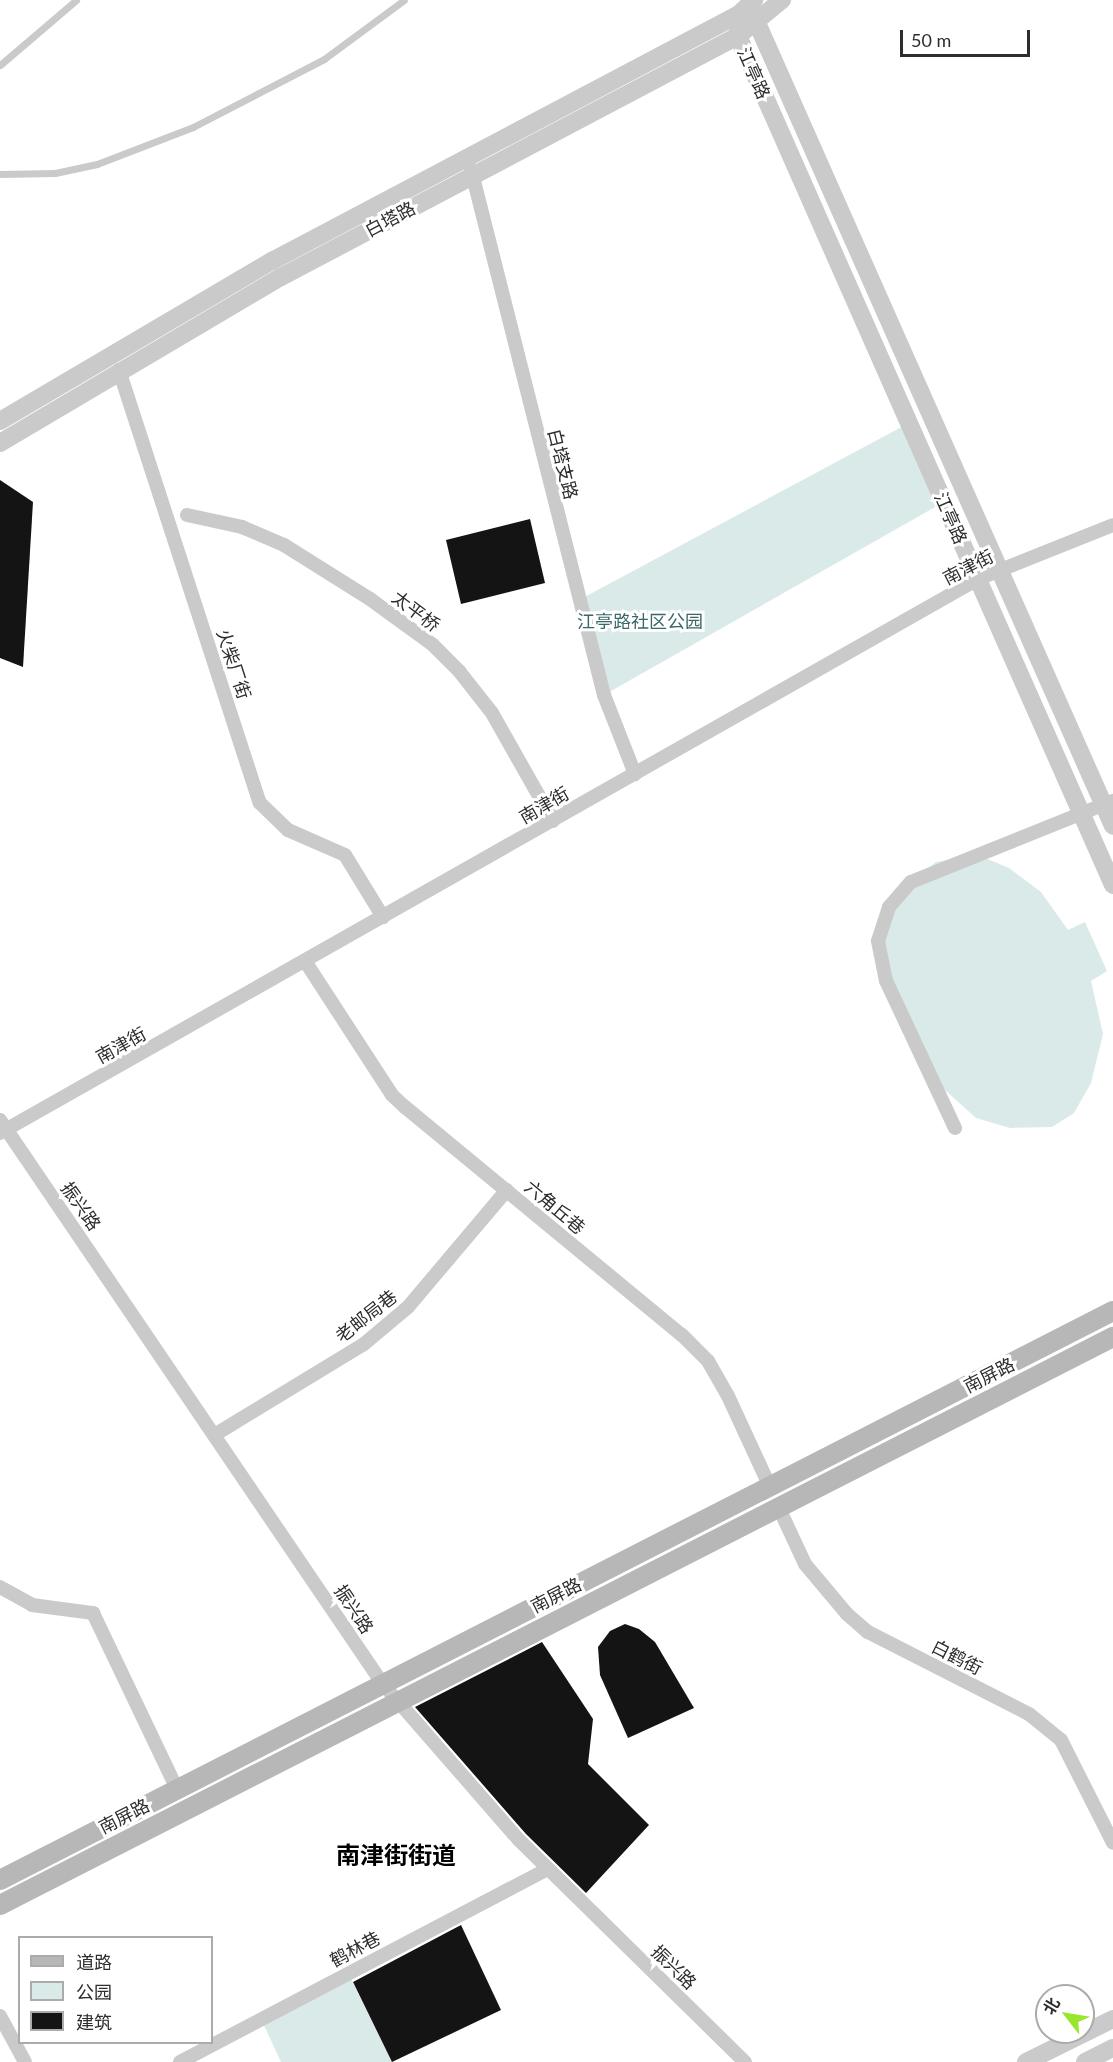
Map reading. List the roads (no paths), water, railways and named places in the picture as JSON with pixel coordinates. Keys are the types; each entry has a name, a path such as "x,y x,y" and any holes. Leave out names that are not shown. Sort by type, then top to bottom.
{"main road":[{"name":"南屏路","path":"0,1880 1113,1311"},
{"name":"南屏路","path":"0,1905 396,1700 1113,1337"}],"street":[{"name":"白塔路","path":"0,421 272,261 468,158 736,7 754,0"},
{"name":"白塔路","path":"0,443 119,370 281,277 738,36 757,23 782,0"},
{"name":"江亭路","path":"736,7 757,23 1000,570 1108,803 1113,826"},
{"name":"江亭路","path":"736,7 738,36 1113,885"},
{"name":"白塔支路","path":"468,158 604,695 635,774"},
{"name":"火柴厂街","path":"119,370 260,802 288,830 345,855 383,917"},
{"name":"太平桥","path":"187,516 242,527 284,545 370,599 433,645 459,670 492,713 553,821"},
{"name":"南津街","path":"2,1128 305,961 978,579 1113,525"},
{"path":"955,1128 886,981 879,942 890,908 910,882 1108,803"},
{"name":"六角丘巷","path":"305,961 392,1095 682,1335 708,1361 728,1396 770,1487"},
{"name":"振兴路","path":"2,1128 216,1434 382,1683 548,1869 745,2062"},
{"name":"老邮局巷","path":"216,1434 364,1344 408,1307 507,1191"},
{"name":"白鹤街","path":"778,1506 805,1564 854,1620 868,1632 1029,1714 1061,1740 1113,1843"},
{"path":"0,1587 32,1605 93,1613 177,1789"},
{"name":"鹤林巷","path":"180,2062 548,1869"},
{"path":"0,2016 26,2062"},
{"path":"1026,2062 1113,2019"},
{"path":"1085,2062 1113,2048"}],"lane":[{"path":"0,65 76,0"},
{"path":"0,174 55,173 97,164 193,127 324,59 404,0"}],"district":[{"name":"南津街街道","path":"396,1855"}],"park label":[{"name":"江亭路社区公园","path":"640,621"}]}
